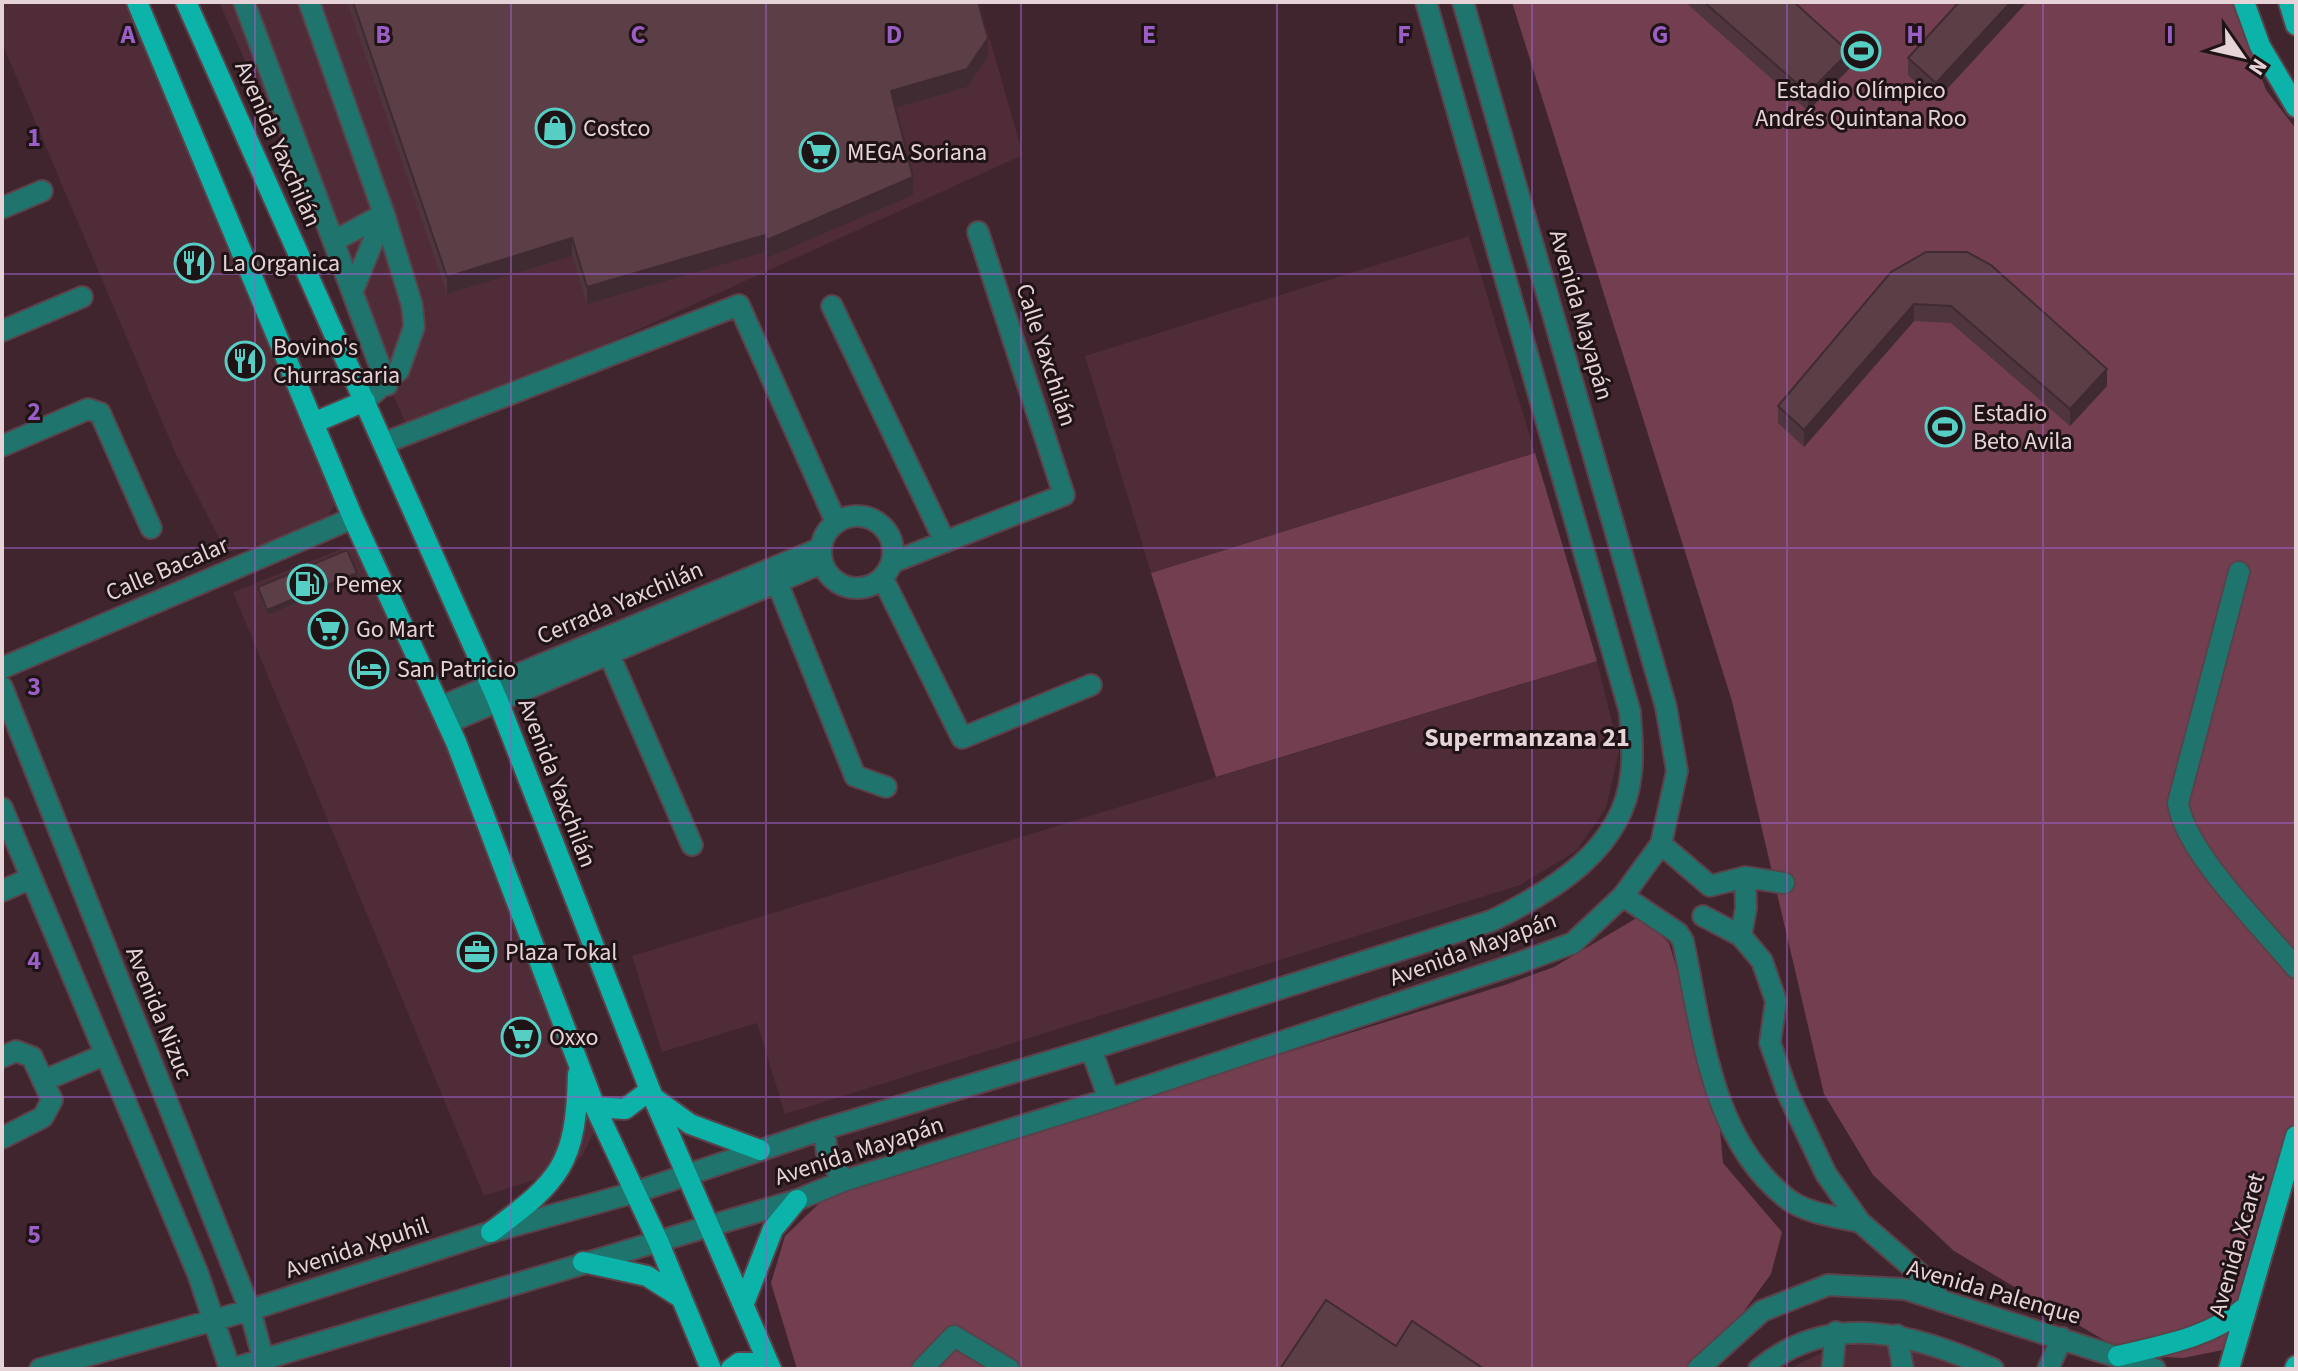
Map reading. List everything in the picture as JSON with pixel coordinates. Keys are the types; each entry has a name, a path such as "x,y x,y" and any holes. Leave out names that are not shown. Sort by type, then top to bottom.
{"main road":[{"path":"137,2 353,518 444,715 595,1107 658,1241 711,1369"},
{"name":"Avenida Yaxchilán","path":"186,2 495,693 652,1094 769,1365"},
{"path":"2244,2 2260,46 2296,107"},
{"path":"2289,2 2296,25"},
{"path":"313,423 365,401"},
{"path":"491,1232 542,1194 566,1162 577,1124 578,1062"},
{"path":"595,1107 625,1109 652,1094 690,1124 760,1150"},
{"name":"Avenida Xcaret","path":"2229,1369 2296,1136"},
{"path":"744,1303 773,1229 797,1200"},
{"path":"583,1262 647,1276 680,1297"},
{"path":"2118,1356 2181,1341 2223,1325 2246,1307"},
{"path":"731,1369 739,1363 769,1365"}],"street":[{"path":"244,2 354,288 387,385"},
{"path":"309,2 384,214 412,305 414,327 399,370 387,385 365,401"},
{"name":"Avenida Mayapán","path":"688,1174 1491,921 1545,895 1583,864 1617,821 1631,776 1630,712 1426,2"},
{"name":"Avenida Mayapán","path":"709,1224 797,1200 843,1181 1109,1099 1573,943 1623,896 1661,844 1677,771 1666,707 1463,2"},
{"path":"1475,172 1510,161"},
{"path":"2,208 42,191"},
{"path":"334,241 384,214"},
{"path":"354,288 384,214"},
{"name":"Calle Yaxchilán","path":"945,542 1064,495 978,232"},
{"path":"2,331 82,297"},
{"path":"384,443 739,305 836,522"},
{"path":"832,306 945,542 888,570 870,587 856,589 841,585 830,576 822,555 826,533 836,522 853,515 871,517 886,528 894,544 888,570 962,738 1091,685"},
{"path":"2,446 88,409 100,413 151,528"},
{"name":"Calle Bacalar","path":"2,668 353,518"},
{"name":"Cerrada Yaxchilán","path":"444,715 822,555"},
{"name":"Cerrada Yaxchilán","path":"495,693 609,654 777,582 822,555"},
{"path":"2239,572 2178,803 2187,831 2204,858 2296,968"},
{"path":"777,582 855,776 886,787"},
{"path":"609,654 692,845"},
{"name":"Avenida Nizuc","path":"2,687 250,1310 265,1364"},
{"path":"2,808 215,1320 230,1369 265,1364 709,1224"},
{"path":"1661,844 1710,886"},
{"path":"1710,886 1745,877 1784,883"},
{"path":"1741,936 1746,908 1745,877"},
{"path":"2,891 29,879"},
{"path":"1678,933 1703,916 1710,886"},
{"path":"1623,896 1678,933 1683,941 1723,1115 1754,1162 1786,1198 1822,1214 1860,1222"},
{"path":"1703,916 1741,936 1762,961 1776,1001 1770,1043 1788,1094 1826,1174 1860,1222 1921,1275 1941,1301"},
{"path":"1091,1049 1109,1099"},
{"path":"2,1057 16,1051 32,1057 52,1100 43,1117 2,1138"},
{"path":"45,1080 104,1055"},
{"path":"824,1129 827,1153 843,1181"},
{"name":"Avenida Xpuhil","path":"40,1369 250,1310 491,1232 636,1192 688,1174"},
{"name":"Avenida Palenque","path":"1698,1369 1762,1311 1828,1285 1905,1289 2155,1369"},
{"path":"1832,1369 1836,1332"},
{"path":"1759,1369 1776,1355 1836,1332 1897,1335 1952,1360 1993,1369"},
{"path":"1897,1335 1903,1369"},
{"path":"922,1369 954,1336 1009,1369"},
{"path":"2048,1369 2062,1338"}],"shaded area":[{"path":"2,2 141,2 341,494 329,515 264,544 226,552 175,452 2,43"},
{"path":"219,2 979,2 1023,155 410,433"},
{"path":"1512,2 2233,2 2266,90 2296,129 2296,1134 2260,1267 2223,1350 2183,1358 2129,1355 1954,1251 1873,1175 1824,1094 1732,701"},
{"path":"1469,236 1535,453 1151,573 1085,356"},
{"path":"1535,453 1597,661 1216,777 1151,573"},
{"path":"347,547 360,551 370,562 602,1097 596,1128 582,1156 564,1170 484,1196 233,592"},
{"path":"1597,661 1619,751 1606,808 1576,851 1520,885 785,1114 757,1023 662,1052 632,956"},
{"path":"1640,916 1669,943 1718,1107 1723,1163 1782,1232 1771,1274 1702,1369 797,1369 771,1283 785,1236 828,1195 1508,984 1554,967"},
{"path":"1879,1341 1909,1343 1973,1369 1789,1369 1827,1350"}],"building":[{"name":"Costco","path":"353,2 978,2 988,38 967,69 891,91 913,177 767,240 765,235 587,287 572,238 447,277"},
{"path":"1704,2 1794,2 1849,52 1808,93"},
{"path":"1959,2 2011,2 1936,83 1908,58"},
{"path":"1926,252 1967,252 1991,265 2107,369 2070,409 1951,306 1914,304 1804,430 1778,406 1891,272"},
{"name":"Pemex","path":"347,550 357,573 267,610 258,587"},
{"path":"1326,1300 1396,1346 1412,1321 1484,1369 1280,1369"}],"place":[{"name":"Estadio Olímpico Andrés Quintana Roo","path":"1861,51"},
{"name":"Costco","path":"555,128"},
{"name":"MEGA Soriana","path":"819,152"},
{"name":"La Organica","path":"194,263"},
{"name":"Bovino's Churrascaria","path":"245,361"},
{"name":"Estadio Beto Avila","path":"1945,427"},
{"name":"Pemex","path":"307,584"},
{"name":"Go Mart","path":"328,629"},
{"name":"San Patricio","path":"369,669"},
{"name":"Plaza Tokal","path":"477,952"},
{"name":"Oxxo","path":"521,1037"}],"district":[{"name":"Supermanzana 21","path":"1527,737"}]}
